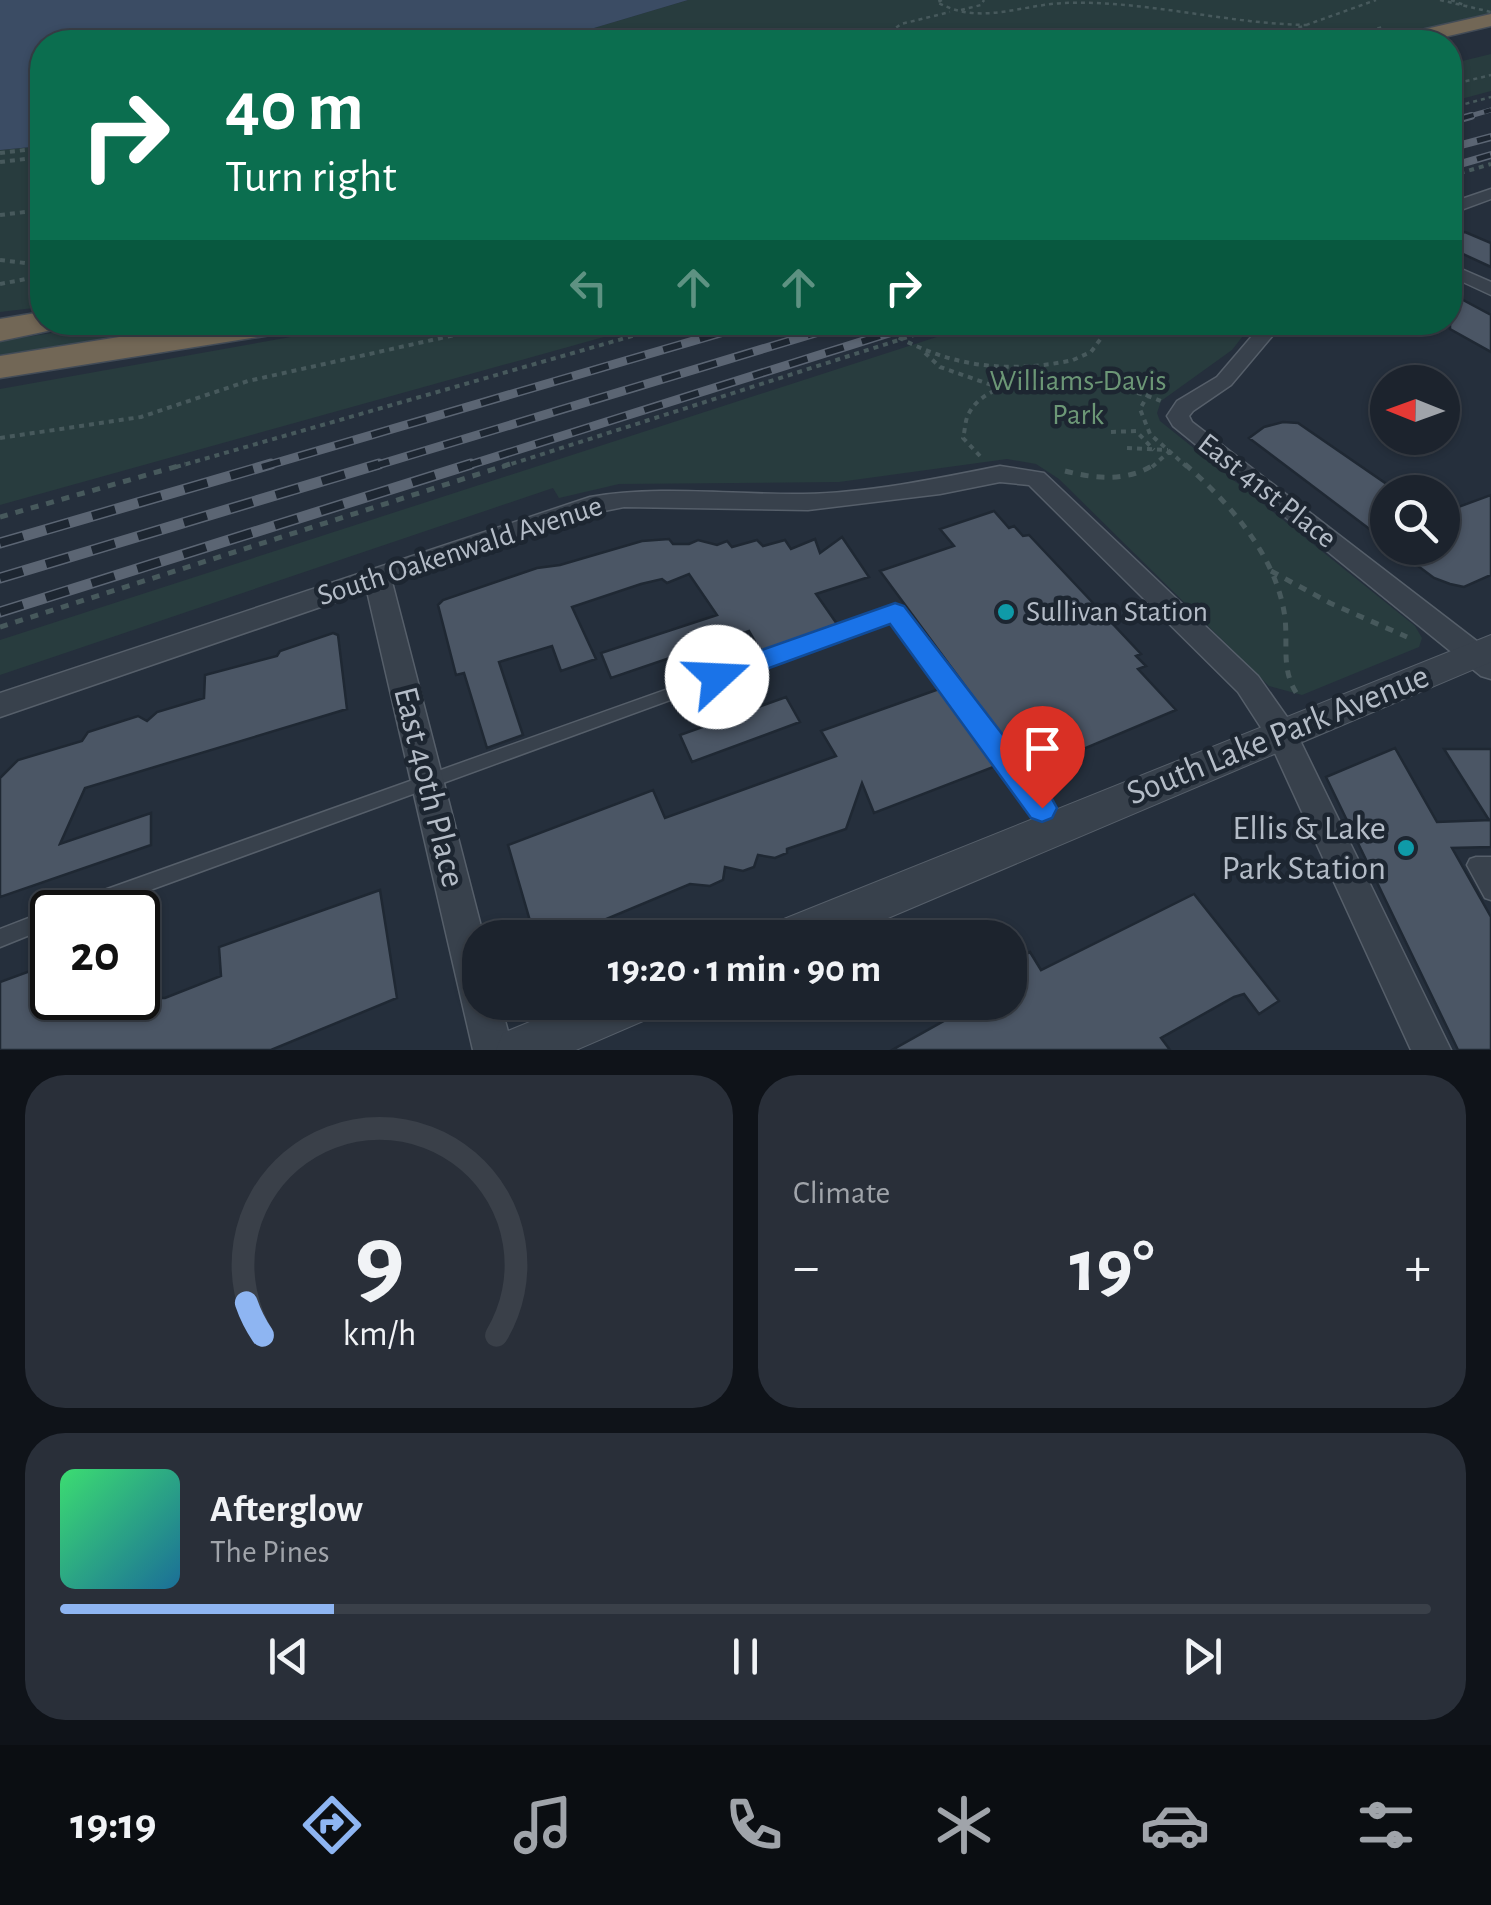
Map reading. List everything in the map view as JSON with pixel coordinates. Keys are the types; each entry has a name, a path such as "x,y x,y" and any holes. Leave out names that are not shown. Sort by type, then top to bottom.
{"highway":[{"path":"1449,30 1491,20"},
{"path":"0,330 30,325"},
{"path":"0,367 201,335"}],"street":[{"path":"1462,205 1491,194"},
{"path":"1462,274 1491,289"},
{"name":"East 41st Place","path":"1264,335 1224,381 1185,406 1178,416 1184,426 1485,657"},
{"name":"South Oakenwald Avenue","path":"0,705 590,505 624,499 808,502 1016,473 1052,477"},
{"path":"1052,477 1248,684 1281,733 1430,1050"},
{"name":"East 40th Place","path":"378,576 462,923"},
{"name":"South Lake Park Avenue","path":"832,920 1281,733 1485,657"},
{"name":"East 40th Place","path":"486,1020 493,1050"},
{"path":"520,1050 573,1040 605,1020"}],"lane":[{"path":"128,890 895,613 1055,826"},
{"path":"1491,865 1476,865 1491,892"},
{"path":"0,938 30,926"}],"path":[{"path":"942,0 937,2 950,12 991,16 1039,5 1109,2 1165,6 1252,24 1308,25"},
{"path":"893,30 901,24 981,5 984,0"},
{"path":"1287,30 1376,0"},
{"path":"1440,0 1491,12"},
{"path":"1451,0 1466,5"},
{"path":"1462,82 1491,75"},
{"path":"1462,105 1491,97"},
{"path":"0,152 30,149"},
{"path":"0,162 30,158"},
{"path":"1462,172 1491,164"},
{"path":"0,215 30,211"},
{"path":"0,260 30,264"},
{"path":"0,284 30,278"},
{"path":"0,438 142,418 248,382 393,351 443,335"},
{"path":"0,517 636,335"},
{"path":"894,335 940,366 1003,389"},
{"path":"0,627 914,335"},
{"path":"925,354 971,367 1027,369 1073,360 1090,352 1103,335"},
{"path":"986,461 963,438 964,420 974,408 1003,389 1040,381 1089,380 1120,383 1161,400"},
{"path":"1148,393 1140,409 1150,434 1237,514 1271,570 1286,616 1287,679 1297,694"},
{"path":"1110,432 1122,428 1135,430 1154,450"},
{"path":"1126,448 1171,450"},
{"path":"1052,477 1120,478 1158,465 1171,450"},
{"path":"976,452 986,452"},
{"path":"1088,476 1092,468"},
{"path":"1271,570 1330,603 1407,638"}],"green space":[{"path":"688,0 1491,0 1491,13 1419,30 587,30"},
{"path":"1491,54 1491,91 1462,99 1462,61"},
{"path":"30,147 30,308 0,312 0,150"},
{"path":"39,335 129,335 0,355 0,341"},
{"path":"302,335 611,335 0,505 0,389"},
{"name":"Williams-Davis Park","path":"943,335 1244,335 1232,350 1161,401 1157,413 1160,421 1415,626 1422,638 1419,647 1302,695 1269,686 1059,479 1036,464 1007,459 839,482 619,484 559,498 553,488 0,675 0,640"}],"water":[{"path":"0,0 688,0 587,30 30,30 30,147 0,150"}],"building":[{"path":"1462,233 1491,243 1491,267 1462,254"},
{"path":"1462,299 1491,315 1491,352 1461,335"},
{"path":"1298,423 1373,475 1370,475 1370,529 1249,438 1264,427"},
{"path":"1491,495 1491,575 1464,587 1434,578 1417,565 1460,565 1460,506"},
{"name":"Sullivan Station","path":"994,511 1009,528 1014,526 1023,536 1029,535 1141,654 1136,656 1146,666 1138,669 1176,710 1031,771 1022,763 880,571 954,546 940,529"},
{"path":"842,537 869,577 816,594 837,624 761,652 749,631 611,678 601,653 717,615 689,574 667,583 662,579 641,584 572,607 596,659 561,671 552,646 499,662 523,735 487,748 464,673 456,675 438,605 443,600 537,568 642,541 669,539 673,544 689,544 698,540 717,545 727,541 732,547 757,540 763,546 785,540 791,549 815,539 820,553"},
{"path":"333,633 338,635 347,709 85,788 60,844 151,813 151,845 0,897 0,778 18,760 82,741 88,732 138,716 147,721 157,712 204,698 205,675 277,656 280,651"},
{"path":"939,689 996,766 874,813 862,783 846,829 787,849 787,853 775,858 758,855 754,867 743,871 725,867 723,880 710,886 690,884 604,920 530,920 508,845 653,790 665,818 836,756 821,731"},
{"path":"786,697 800,722 692,762 680,735"},
{"name":"Ellis & Lake Park Station","path":"1395,748 1437,822 1489,820 1444,749 1491,749 1491,847 1452,848 1491,917 1491,1050 1458,1050 1326,777"},
{"path":"380,890 397,998 271,1050 0,1050 0,982 30,971 30,1020 160,1020 160,998 221,976 219,947"},
{"path":"1194,894 1279,1001 1259,1014 1244,994 1234,997 1161,1038 1170,1050 892,1050 946,1020 1027,1020 1027,954 1030,952 1041,970"}],"railway":[{"path":"1463,118 1491,110"},
{"path":"1462,119 1471,116"},
{"path":"1462,145 1491,137"},
{"path":"1462,163 1491,155"},
{"path":"262,467 714,335"},
{"path":"371,467 809,335"},
{"path":"463,467 883,335"},
{"path":"0,543 271,464"},
{"path":"0,578 379,464"},
{"path":"0,612 471,464"}],"place":[{"name":"Sullivan Station","path":"1006,612"},
{"name":"Ellis & Lake Park Station","path":"1406,848"}],"route":[{"path":"717,677 895,613 1042,808"}]}
